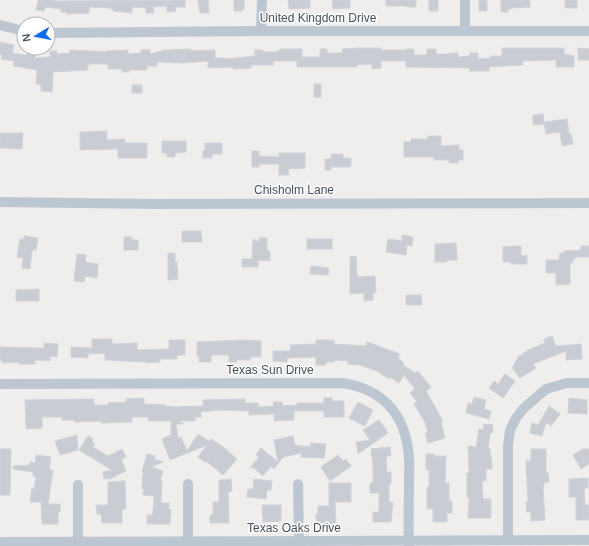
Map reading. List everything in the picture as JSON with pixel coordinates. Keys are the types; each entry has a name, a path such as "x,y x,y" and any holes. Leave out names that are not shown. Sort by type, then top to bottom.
{"street":[{"path":"261,31 262,0"},
{"path":"465,0 465,31"},
{"path":"0,25 16,29"},
{"name":"United Kingdom Drive","path":"56,33 589,31"},
{"name":"Chisholm Lane","path":"0,202 150,204 589,203"},
{"name":"Texas Sun Drive","path":"0,384 343,383 355,385 368,390 390,406 398,416 404,430 408,449 409,543"},
{"path":"508,540 508,446 510,430 516,418 524,408 546,389 567,383 589,383"},
{"path":"188,484 188,542"},
{"path":"298,484 299,542"},
{"path":"78,485 78,542"},
{"name":"Texas Oaks Drive","path":"0,542 409,543 508,540 589,540"}],"building":[{"path":"38,0 185,0 185,7 175,7 176,11 167,12 167,6 153,7 154,13 146,13 146,8 132,7 132,13 113,11 111,8 89,7 89,13 67,14 67,12 61,12 61,9 46,7 44,11 36,10"},
{"path":"198,0 208,0 209,13 200,13"},
{"path":"234,0 244,0 244,9 242,9 242,11 234,11"},
{"path":"288,0 310,0 310,8 289,9"},
{"path":"332,0 350,0 350,8 333,9"},
{"path":"386,0 416,0 416,7 386,6"},
{"path":"429,0 438,0 438,11 429,11"},
{"path":"479,0 487,0 487,11 479,11"},
{"path":"501,0 530,0 530,7 511,8 508,9 508,12 501,12"},
{"path":"565,0 577,0 577,8 565,8"},
{"path":"0,42 14,45 12,53 16,54 16,56 36,56 35,58 56,56 56,51 57,54 70,53 70,50 107,52 128,50 128,54 141,53 141,50 150,50 150,54 165,50 191,49 191,51 215,50 215,58 226,59 255,56 255,50 263,50 263,52 277,52 280,51 280,49 302,49 302,57 320,57 320,49 327,49 327,53 343,53 342,49 381,48 381,50 414,49 414,55 427,55 427,49 436,49 436,54 458,53 458,57 470,56 470,53 478,53 478,59 491,58 491,56 502,56 502,48 564,48 564,54 574,56 574,67 556,67 556,60 522,61 523,65 489,67 489,71 469,71 470,68 406,67 406,61 381,61 381,68 372,69 372,64 357,65 357,67 297,67 297,61 273,61 273,65 251,65 251,68 233,69 233,67 208,68 208,61 182,63 157,62 157,66 147,66 147,70 129,70 129,72 122,72 122,69 108,69 108,65 105,64 88,64 88,70 53,72 52,92 41,91 41,85 36,84 37,70 14,66 14,61 1,59 2,55 0,54"},
{"path":"578,48 589,49 589,60 578,60"},
{"path":"314,84 321,84 321,97 314,97"},
{"path":"132,85 142,85 142,93 132,93"},
{"path":"543,114 544,124 533,125 533,115"},
{"path":"567,119 569,134 571,134 573,144 562,146 560,132 546,134 544,122"},
{"path":"107,131 107,140 125,139 125,143 147,143 147,158 118,158 118,149 80,150 80,132"},
{"path":"0,133 23,133 22,149 0,148"},
{"path":"428,136 441,136 441,146 459,145 459,150 463,150 463,160 458,160 458,163 449,163 449,160 434,160 434,157 404,157 404,142 411,142 411,139 428,139"},
{"path":"162,141 186,141 186,152 175,153 175,157 167,157 167,153 162,153"},
{"path":"205,143 222,143 222,154 212,154 212,158 203,158"},
{"path":"252,151 259,151 259,156 279,157 279,153 305,153 305,168 288,169 289,175 279,175 279,164 259,164 259,167 252,167"},
{"path":"331,154 343,154 343,158 351,158 351,167 331,167 331,170 325,170 325,159 332,159"},
{"path":"182,231 201,231 202,242 182,242"},
{"path":"402,235 413,237 412,246 407,245 406,255 386,252 388,239 402,241"},
{"path":"24,236 38,238 36,250 32,250 30,269 22,268 23,258 17,257 20,239 24,240"},
{"path":"124,237 132,237 132,240 138,240 138,250 124,250"},
{"path":"259,238 267,238 267,250 270,251 270,261 258,260 258,267 242,267 242,259 252,259 253,239 259,242"},
{"path":"307,239 332,239 332,249 307,249"},
{"path":"456,243 457,260 435,262 435,244"},
{"path":"521,246 521,256 527,255 527,264 511,264 511,262 503,262 503,247"},
{"path":"581,246 589,246 589,257 575,257 575,259 573,259 573,263 570,263 570,284 556,285 556,273 546,273 546,260 559,260 560,253 564,253 564,251 581,250"},
{"path":"168,253 175,253 178,279 168,280"},
{"path":"77,254 86,255 85,262 98,264 97,278 85,276 84,282 74,281"},
{"path":"356,256 357,277 375,276 376,292 373,293 373,300 364,301 364,293 350,294 350,257"},
{"path":"312,266 329,268 328,275 310,274"},
{"path":"39,289 39,301 16,301 16,290"},
{"path":"406,295 421,295 422,305 406,305"},
{"path":"552,336 556,346 581,344 582,359 566,360 566,351 533,364 536,368 520,378 512,367 515,365 515,361 518,359 517,358 528,350 545,343 544,339"},
{"path":"92,339 112,339 112,344 137,343 137,350 169,349 169,340 185,340 185,355 177,355 177,359 160,359 160,362 146,363 105,360 105,353 88,354 88,358 71,357 71,347 92,348"},
{"path":"242,340 261,341 261,357 250,357 250,360 237,360 237,362 229,362 229,355 212,355 211,362 199,362 199,356 197,356 197,342"},
{"path":"316,340 334,340 334,344 366,346 367,342 400,354 398,358 404,363 403,365 415,373 418,371 431,387 426,391 443,421 441,422 445,438 428,443 425,433 428,433 425,422 414,404 417,402 410,393 415,389 404,375 399,383 390,377 389,379 377,371 360,365 348,364 348,361 334,360 334,362 326,362 326,365 316,365 316,357 287,358 287,362 273,361 273,351 291,351 290,345 316,344"},
{"path":"44,343 58,344 57,357 50,356 50,361 35,360 35,364 19,364 19,362 2,363 2,360 0,360 0,347 44,348"},
{"path":"505,374 515,381 503,398 489,388 494,381 498,384"},
{"path":"474,397 486,400 484,409 491,411 489,419 466,413 468,403 472,404"},
{"path":"144,398 144,404 175,407 203,406 203,400 245,399 245,403 258,403 258,407 274,406 273,402 282,402 282,406 297,405 297,403 324,403 324,398 332,398 332,401 344,401 344,417 324,417 324,411 294,411 294,420 274,421 274,414 249,415 249,411 218,410 201,412 201,417 195,417 195,421 179,421 184,424 176,424 178,438 181,437 187,451 198,434 209,441 211,439 222,446 237,459 223,475 206,461 205,462 198,457 207,445 170,460 162,439 171,435 171,421 148,421 148,417 132,417 132,422 101,423 101,421 75,422 75,420 62,420 62,417 42,417 42,428 26,429 25,400 94,399 94,405 108,405 108,403 126,402 126,399"},
{"path":"569,398 587,400 587,414 568,413"},
{"path":"358,402 373,410 365,426 349,418"},
{"path":"549,406 560,414 551,426 546,422 542,436 530,433 532,423 538,425"},
{"path":"379,420 388,433 358,454 356,442 370,440 363,430"},
{"path":"484,424 493,425 492,433 490,433 488,448 490,448 492,469 486,469 486,481 482,481 483,499 491,499 491,518 468,518 468,446 476,447 479,429 483,430"},
{"path":"77,435 78,450 60,455 55,441"},
{"path":"88,436 93,439 92,442 95,444 93,447 108,456 122,449 126,457 121,459 126,471 108,480 108,478 104,479 103,472 112,470 79,450"},
{"path":"293,436 295,445 310,447 311,443 326,444 324,458 301,457 301,453 283,457 274,469 271,466 263,476 255,468 250,468 259,457 256,455 261,448 278,462 274,440"},
{"path":"390,447 391,456 386,456 387,472 391,472 391,484 389,484 389,503 393,502 391,522 373,522 373,512 379,512 379,493 370,493 370,483 373,483 371,449"},
{"path":"0,449 11,449 10,495 0,495"},
{"path":"531,449 546,449 546,473 548,473 549,482 544,482 543,487 545,520 531,521 531,512 527,512 526,461 531,461"},
{"path":"583,449 589,449 589,464 581,469 573,455"},
{"path":"147,454 155,456 154,459 163,462 151,467 163,471 160,481 162,481 161,503 169,503 169,509 171,510 170,524 147,524 147,515 152,515 153,511 154,496 143,495 144,489 142,489 142,471"},
{"path":"426,454 446,456 445,483 449,483 449,501 452,501 452,513 447,513 447,522 433,522 433,509 427,509 429,470 426,470"},
{"path":"36,455 51,457 49,470 53,470 48,504 60,504 58,524 42,524 41,502 30,502 32,488 34,489 36,477 33,476 33,472 13,469 13,466 30,465 30,462 35,463"},
{"path":"338,455 343,461 346,459 351,466 330,481 321,467"},
{"path":"588,478 588,488 584,488 585,505 589,505 589,520 576,520 576,497 569,497 569,479"},
{"path":"231,479 232,491 228,492 229,523 210,523 210,515 213,515 213,502 219,502 219,480"},
{"path":"254,479 272,481 271,490 267,490 266,499 247,497 248,489 253,489"},
{"path":"125,481 126,509 122,509 122,523 102,523 101,514 97,514 96,505 108,505 108,482"},
{"path":"329,483 351,483 351,502 335,502 336,525 316,525 318,506 329,506"},
{"path":"262,505 281,505 281,521 263,522"}]}
